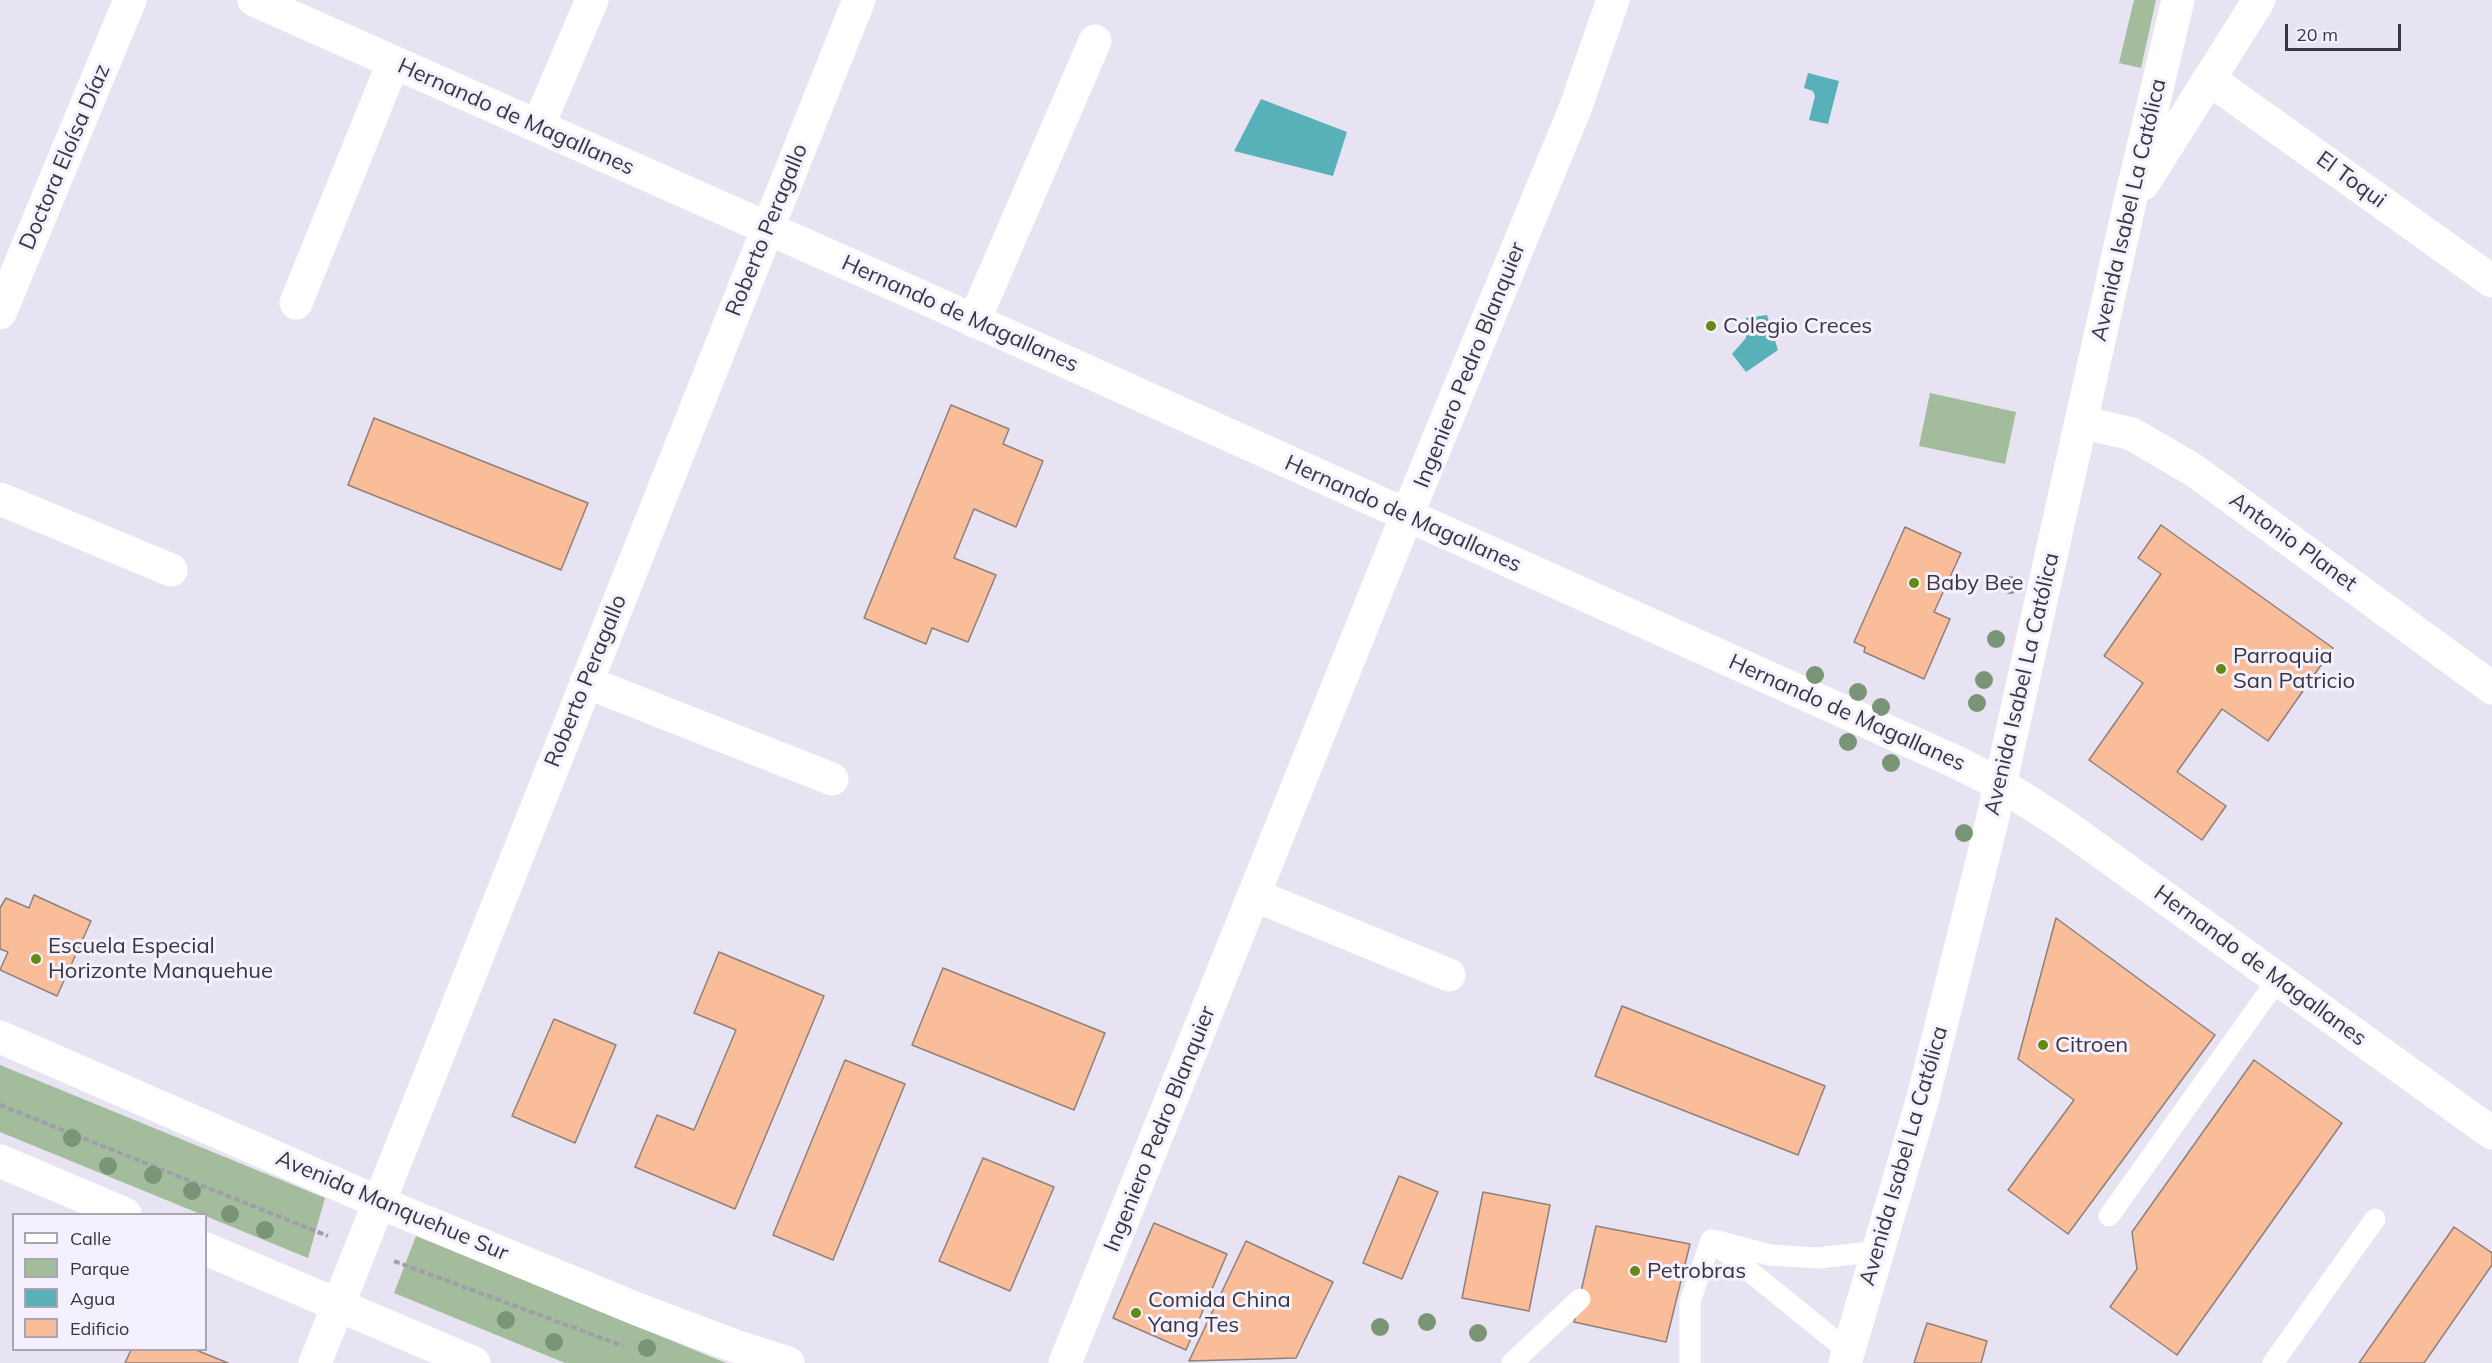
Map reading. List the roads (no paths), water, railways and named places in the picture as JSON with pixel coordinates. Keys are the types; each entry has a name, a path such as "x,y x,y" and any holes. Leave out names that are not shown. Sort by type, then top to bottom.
{"street":[{"name":"Doctora Eloísa Díaz","path":"3,296 130,0"},
{"name":"Hernando de Magallanes","path":"254,0 1407,515 1956,762 2000,784 2061,823 2492,1133"},
{"path":"538,126 592,0"},
{"name":"Roberto Peragallo","path":"315,1363 859,0"},
{"name":"Ingeniero Pedro Blanquier","path":"1065,1363 1407,515 1575,109 1613,0"},
{"name":"Avenida Isabel La Católica","path":"1847,1357 1923,1098 2000,784 2129,206 2178,0"},
{"path":"2129,206 2259,0"},
{"path":"974,321 1095,41"},
{"path":"296,303 393,63"},
{"name":"El Toqui","path":"2209,79 2492,281"},
{"name":"Antonio Planet","path":"2081,422 2132,434 2195,471 2492,688"},
{"path":"0,499 171,570"},
{"path":"586,682 832,778"},
{"path":"1254,895 1449,975"},
{"name":"Avenida Manquehue Sur","path":"0,1037 378,1202 638,1309 735,1346 788,1363"},
{"path":"0,1161 120,1213"},
{"path":"207,1249 474,1363"}],"lane":[{"path":"2109,1216 2278,979"},
{"path":"2273,1363 2375,1219"},
{"path":"1711,1239 1770,1255 1818,1258 1878,1251"},
{"path":"1690,1363 1683,1300 1711,1239"},
{"path":"1711,1239 1847,1357"},
{"path":"1512,1363 1580,1299"}],"water":[{"path":"1808,73 1839,81 1828,124 1809,120 1815,96 1813,91 1804,88"},
{"path":"1261,99 1347,132 1333,176 1234,151"},
{"path":"1767,315 1778,350 1746,372 1732,354 1746,338 1746,318"}],"place":[{"name":"Colegio Creces","path":"1711,326"},
{"name":"Baby Bee","path":"1914,583"},
{"name":"Parroquia San Patricio","path":"2221,669"},
{"name":"Escuela Especial Horizonte Manquehue","path":"36,959"},
{"name":"Citroen","path":"2043,1045"},
{"name":"Petrobras","path":"1635,1271"},
{"name":"Comida China Yang Tes","path":"1136,1313"}]}
